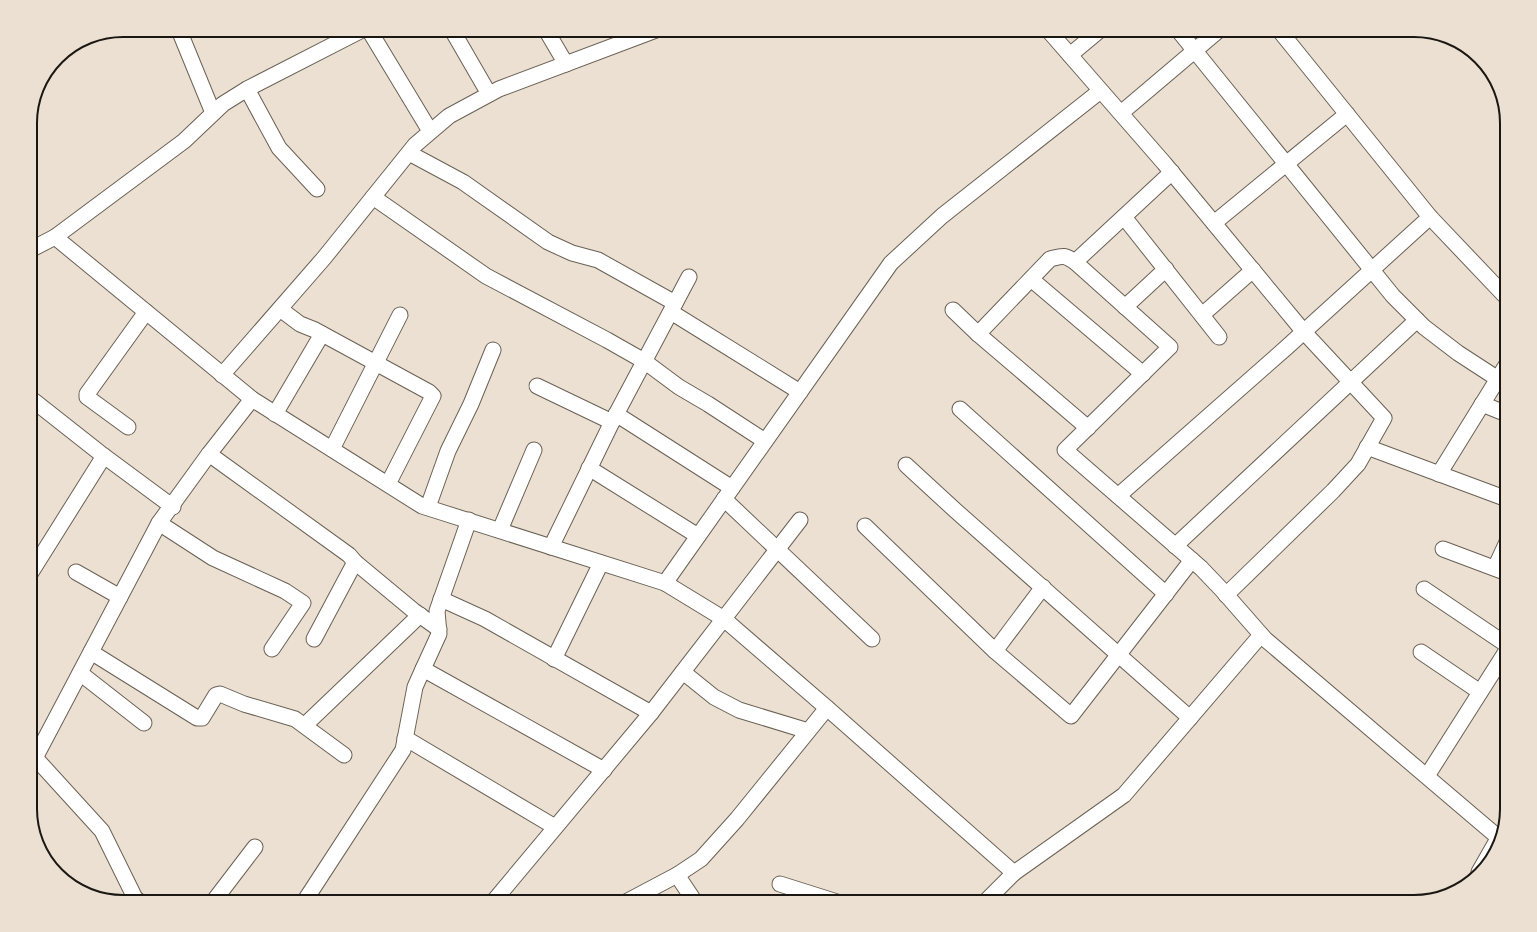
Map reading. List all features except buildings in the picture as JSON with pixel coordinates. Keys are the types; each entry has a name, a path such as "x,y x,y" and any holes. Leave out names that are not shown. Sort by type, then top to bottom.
{"street":[{"path":"181,37 213,113"},
{"path":"37,246 55,237 184,141 223,104 248,89 348,37"},
{"path":"373,37 430,131"},
{"path":"456,37 489,94"},
{"path":"550,37 566,64"},
{"path":"222,375 324,258 409,153 430,131 449,116 499,89 637,37"},
{"path":"1054,37 1172,172 1304,332 1384,418 1358,464 1334,491 1226,595"},
{"path":"1070,55 1092,37"},
{"path":"1183,37 1394,296 1417,320 1458,353 1498,379"},
{"path":"1121,113 1211,37"},
{"path":"1285,37 1430,217 1500,291"},
{"path":"248,89 279,148 317,189"},
{"path":"664,583 891,263 942,216 1099,92"},
{"path":"1214,223 1347,114"},
{"path":"409,153 463,182 548,242 572,253 598,260 673,307 800,392"},
{"path":"1075,262 1172,172"},
{"path":"373,197 486,276 644,361 679,387 765,441"},
{"path":"1124,217 1219,337"},
{"path":"1118,496 1304,332 1430,217"},
{"path":"55,237 252,399 422,506 664,583 724,619 1014,873"},
{"path":"978,334 1050,259 1063,255 1075,262 1170,347 1065,450 1192,560 1226,595 1261,635 1496,835"},
{"path":"1126,307 1166,270"},
{"path":"1202,315 1253,270"},
{"path":"551,546 614,418 689,277"},
{"path":"1031,279 1143,374"},
{"path":"280,309 300,324 322,334 429,392 433,396 388,484"},
{"path":"953,310 978,334 1088,428"},
{"path":"128,427 87,397 87,394 146,312"},
{"path":"332,449 400,315"},
{"path":"1176,546 1417,320"},
{"path":"275,414 322,334"},
{"path":"428,507 448,451 471,404 493,350"},
{"path":"1439,474 1500,376"},
{"path":"537,386 614,418 728,493 777,549 872,639"},
{"path":"37,751 160,523 173,507 209,454 252,399"},
{"path":"37,402 104,456 173,507"},
{"path":"1482,404 1500,411"},
{"path":"960,409 1166,594"},
{"path":"1367,448 1500,496"},
{"path":"500,530 534,450"},
{"path":"209,454 349,554 356,562 439,629"},
{"path":"37,563 104,456"},
{"path":"906,465 1190,718"},
{"path":"589,468 698,536"},
{"path":"309,895 403,750 404,738 416,687 439,634 437,611 469,520"},
{"path":"499,895 651,713 800,520"},
{"path":"160,523 212,558 285,591 303,603 272,649"},
{"path":"864,526 995,651 1071,716 1192,560"},
{"path":"1443,549 1500,571"},
{"path":"314,639 356,562"},
{"path":"554,659 601,563"},
{"path":"76,572 120,597"},
{"path":"995,651 1042,587"},
{"path":"1424,589 1500,640"},
{"path":"441,599 485,620 651,713"},
{"path":"305,725 420,615"},
{"path":"992,895 1014,873 1124,795 1261,635"},
{"path":"91,652 197,718 202,718 216,695 220,694 244,704 288,715 305,725 344,755"},
{"path":"1421,652 1480,692"},
{"path":"1427,776 1500,661"},
{"path":"423,669 604,770"},
{"path":"683,672 714,697 739,710 808,731"},
{"path":"80,673 144,723"},
{"path":"639,895 677,875 701,859 737,818 827,708"},
{"path":"404,738 555,827"},
{"path":"37,765 102,831 134,895"},
{"path":"218,895 254,847"},
{"path":"677,875 690,895"},
{"path":"780,884 815,895"}]}
